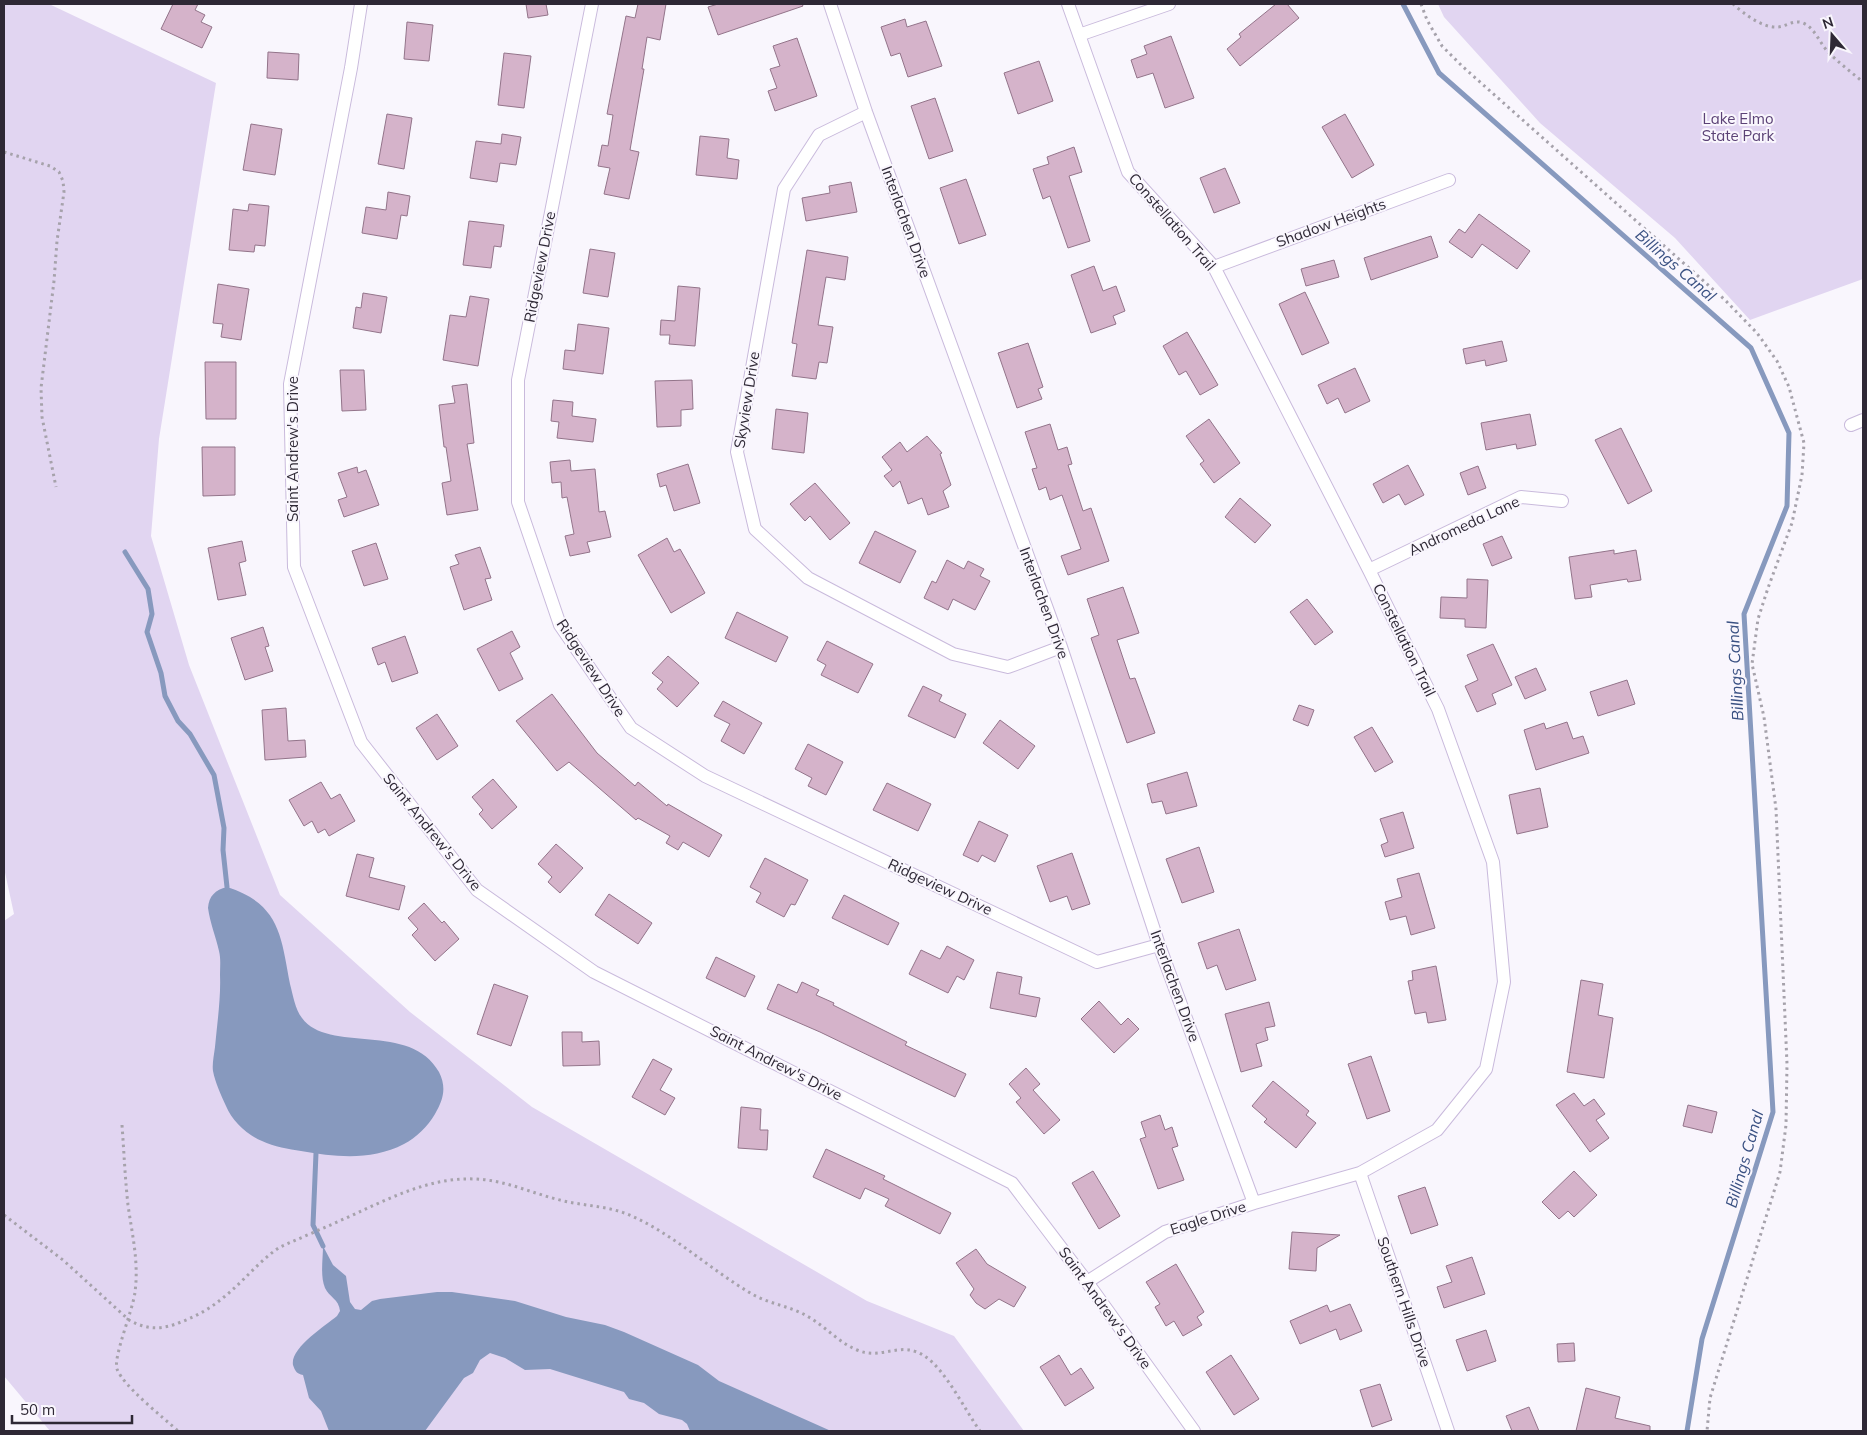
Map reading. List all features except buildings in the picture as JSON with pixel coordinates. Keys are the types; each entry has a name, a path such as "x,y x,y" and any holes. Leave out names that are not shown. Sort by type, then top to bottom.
{"street":[{"name":"Saint Andrew's Drive","path":"361,4 351,68 290,384 294,567 361,742 477,890 594,972 1012,1183 1087,1282 1194,1431"},
{"name":"Ridgeview Drive","path":"592,4 518,380 518,502 560,625 631,728 705,776 1097,962 1159,944"},
{"name":"Interlachen Drive","path":"830,4 866,112 1061,647 1159,944 1254,1203"},
{"name":"Constellation Trail","path":"1068,4 1128,172 1214,267 1438,709 1493,862 1504,982 1486,1069 1437,1130 1360,1173 1254,1203"},
{"path":"1079,35 1170,4"},
{"name":"Skyview Drive","path":"866,112 819,135 784,189 737,452 755,529 808,578 953,654 1008,667 1061,647"},
{"name":"Shadow Heights","path":"1214,267 1448,180"},
{"path":"1851,425 1863,420"},
{"name":"Andromeda Lane","path":"1369,570 1521,497 1562,501"},
{"name":"Southern Hills Drive","path":"1360,1173 1448,1431"},
{"name":"Eagle Drive","path":"1087,1282 1165,1232 1254,1203"}],"path":[{"path":"1421,4 1427,20 1442,46 1462,66 1725,300 1757,333 1776,361 1789,387 1804,443 1802,475 1792,523 1758,619 1752,664 1764,717 1776,809 1787,1064 1786,1125 1780,1172 1710,1398 1707,1431"},
{"path":"1733,4 1758,22 1776,28 1792,22 1802,22 1813,30 1828,52 1863,82"},
{"path":"4,152 50,166 59,172 63,181 64,192 41,388 43,424 56,488"},
{"path":"122,1125 126,1184 136,1266 135,1297 116,1359 118,1370 124,1380 178,1431"},
{"path":"4,1215 63,1260 129,1320 142,1326 160,1328 172,1326 192,1318 225,1296 272,1252 320,1229 412,1190 440,1182 464,1179 501,1182 559,1200 617,1211 637,1219 671,1238 750,1293 808,1316 855,1349 870,1353 908,1349 922,1354 935,1364 942,1373 980,1431"}],"green space":[{"path":"4,4 49,4 216,83 159,439 151,536 189,665 280,895 410,1012 532,1107 867,1301 954,1336 1024,1431 50,1431 4,1376 4,921 14,914 4,868"},
{"name":"Lake Elmo State Park","path":"1438,4 1863,4 1863,279 1750,320 1675,238 1540,123 1444,17"}],"water":[{"path":"227,887 245,894 258,903 275,924 284,951 294,1002 302,1018 314,1029 330,1034 390,1042 409,1047 426,1057 439,1072 443,1083 443,1094 440,1104 429,1123 413,1138 404,1144 379,1153 353,1156 327,1155 287,1149 267,1143 246,1131 232,1117 220,1093 213,1071 219,1002 220,960 208,908 213,894"},
{"path":"323,1246 333,1265 346,1276 350,1302 355,1309 361,1310 372,1301 380,1299 437,1292 452,1292 515,1301 566,1317 605,1325 624,1332 698,1365 719,1381 831,1431 690,1431 687,1424 682,1420 659,1414 644,1403 629,1399 624,1392 550,1369 525,1370 505,1358 490,1353 480,1360 473,1373 464,1378 425,1431 329,1431 321,1411 309,1398 303,1375 296,1372 293,1365 294,1358 302,1345 337,1316 340,1311 338,1304 323,1283"}],"waterway":[{"name":"Billings Canal","path":"1403,4 1439,73 1751,348 1789,433 1787,506 1744,614 1773,1112 1702,1339 1687,1431"},
{"path":"125,552 148,589 152,614 147,632 161,673 165,696 178,721 190,734 214,775 224,828 223,850 227,887"},
{"path":"316,1153 313,1225 323,1246"}]}
